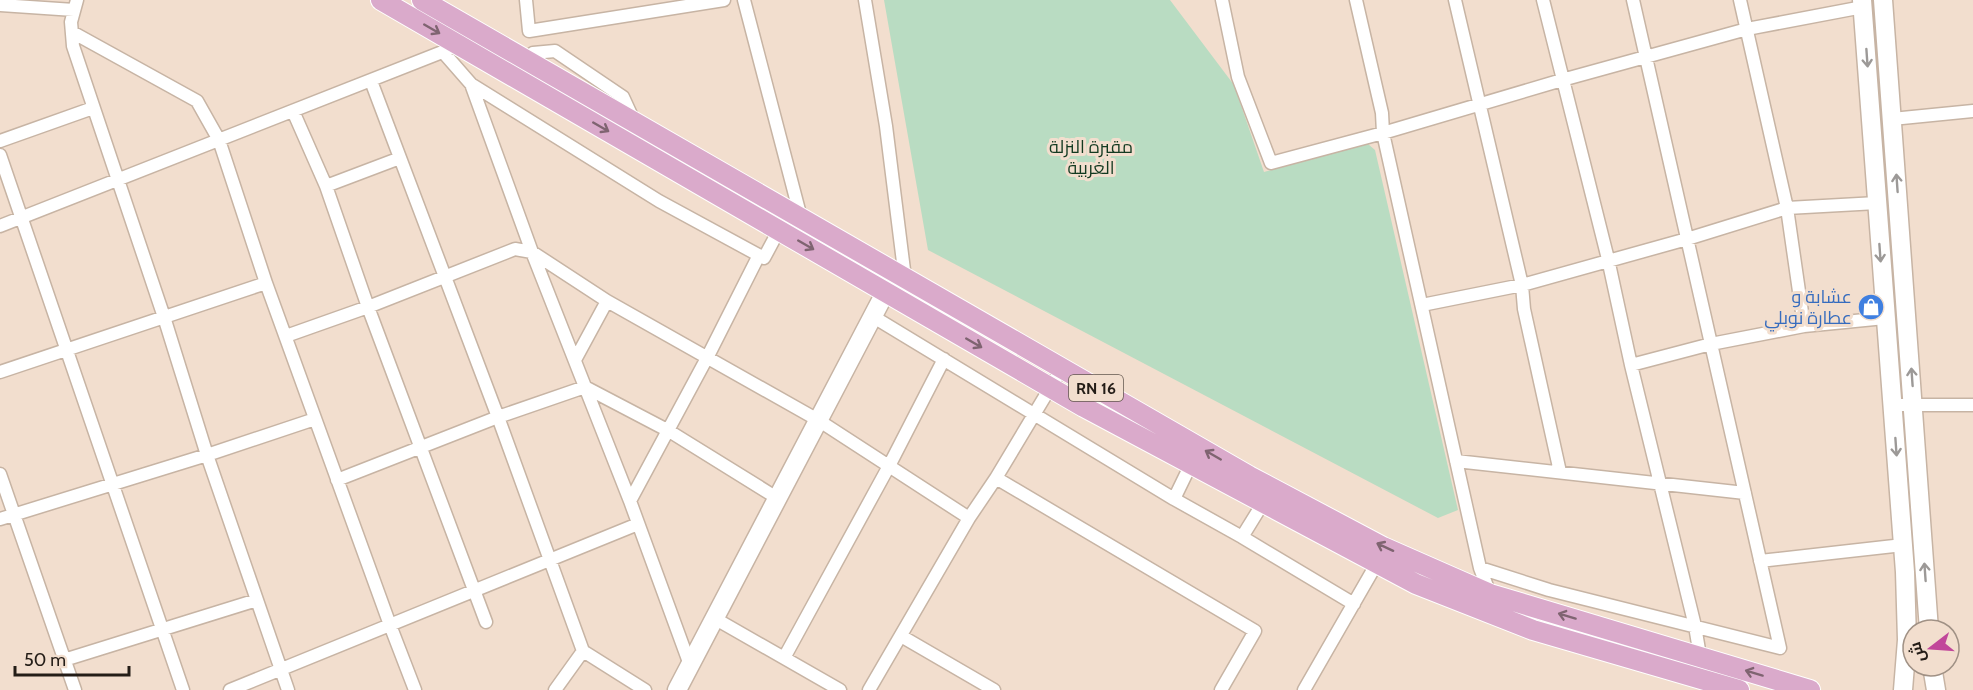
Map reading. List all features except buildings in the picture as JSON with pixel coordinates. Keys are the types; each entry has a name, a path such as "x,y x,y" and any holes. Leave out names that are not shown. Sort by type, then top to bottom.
{"main road":[{"name":"RN 16","path":"381,0 451,49 779,230 1052,388 1416,584 1533,630 1694,683 1739,690"},
{"name":"RN 16","path":"422,0 529,56 634,122 1249,476 1373,542 1490,594 1810,690"}],"street":[{"path":"526,0 529,56"},
{"path":"529,31 724,0"},
{"path":"744,0 801,218"},
{"path":"865,0 886,126 905,278"},
{"path":"1222,0 1238,77 1271,163 1383,133 1646,56 1747,29 1863,3 1903,545 1907,619 1904,690"},
{"path":"1356,0 1479,568 1490,594"},
{"path":"1455,0 1522,285 1524,309 1560,472"},
{"path":"1543,0 1608,260 1631,365 1695,626 1700,656"},
{"path":"1479,568 1549,590 1780,648 1633,0"},
{"path":"1740,0 1787,208 1804,326"},
{"path":"1883,0 1928,618"},
{"path":"0,5 75,5 71,22 73,46 164,317 207,455 288,690"},
{"path":"72,32 197,101 219,140 266,283 390,625 416,690"},
{"path":"0,226 451,49 471,84 532,252 630,501 690,665"},
{"path":"370,81 446,277 582,651 645,690"},
{"path":"471,84 659,201 764,258 779,230"},
{"path":"0,141 93,108"},
{"path":"293,111 326,186 368,307 486,622"},
{"path":"1892,119 1973,111"},
{"path":"0,155 183,690"},
{"path":"326,186 400,158"},
{"path":"1422,305 1522,285 1687,239 1787,208 1877,203"},
{"path":"286,336 368,307 515,249 532,252 607,301 818,420 969,518"},
{"path":"630,501 669,431 759,255"},
{"path":"0,372 266,283"},
{"path":"677,690 886,291"},
{"path":"575,360 607,301"},
{"path":"872,316 1174,499 1354,604"},
{"path":"1631,365 1711,345 1804,326 1885,318"},
{"path":"784,658 889,466 944,359"},
{"path":"869,690 969,518 1052,388 1062,368"},
{"path":"337,480 498,417 585,387 669,431 777,498"},
{"path":"1893,405 1973,405"},
{"path":"0,519 315,419"},
{"path":"1456,461 1745,494"},
{"path":"1174,499 1191,464"},
{"path":"0,474 75,690"},
{"path":"996,478 1255,631 1221,690"},
{"path":"1899,482 1919,482"},
{"path":"1242,537 1263,503"},
{"path":"230,690 638,524"},
{"path":"1760,561 1903,545"},
{"path":"1304,690 1377,564"},
{"path":"1533,630 1549,590"},
{"path":"64,660 257,600"},
{"path":"714,618 840,690"},
{"path":"902,636 994,690"},
{"path":"555,690 582,651"}],"green space":[{"name":"مقبرة النزلة الغربية","path":"884,0 1170,0 1234,85 1264,172 1368,144 1375,150 1458,510 1438,518 928,250"}],"place":[{"name":"عشابة و عطارة نوبلي","path":"1871,307"}]}
